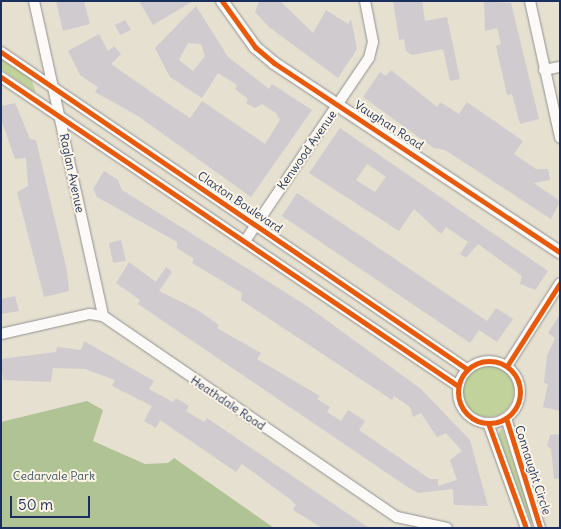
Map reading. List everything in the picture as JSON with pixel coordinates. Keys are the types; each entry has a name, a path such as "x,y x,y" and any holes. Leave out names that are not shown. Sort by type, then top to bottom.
{"street":[{"name":"Raglan Avenue","path":"34,1 103,316"},
{"name":"Vaughan Road","path":"222,1 255,47 560,252"},
{"name":"Kenwood Avenue","path":"246,242 339,104 372,49 365,1"},
{"path":"530,1 560,138"},
{"name":"Claxton Boulevard","path":"1,52 257,224 467,370"},
{"path":"544,70 560,67"},
{"path":"1,76 458,386"},
{"path":"488,423 473,418 462,406 458,386 467,370 486,360 507,366 560,283"},
{"path":"1,334 90,314 103,316"},
{"name":"Heathdale Road","path":"103,316 397,517 447,528"},
{"name":"Connaught Circle","path":"507,366 521,392 506,418 488,423 526,528"},
{"name":"Connaught Circle","path":"506,418 540,528"}],"green space":[{"path":"1,58 31,78 36,93 1,69"},
{"path":"488,365 498,367 506,373 512,381 514,391 512,401 506,409 498,415 488,417 478,415 470,409 464,401 462,391 464,381 470,373 478,367"},
{"name":"Cedarvale Park","path":"87,401 103,410 93,441 145,464 168,463 174,458 274,528 1,528 1,422"},
{"path":"502,428 533,521 531,523 497,436"}],"building":[{"path":"56,1 84,1 90,24 63,31"},
{"path":"139,1 193,1 153,25"},
{"path":"259,1 280,1 313,33 326,10 348,24 351,19 357,49 338,78 269,27 255,12"},
{"path":"393,1 422,1 425,21 447,17 460,79 450,81 443,49 412,55 406,51 404,39 399,40"},
{"path":"484,1 511,3 539,119 520,124 512,94 507,95 496,46 501,44 497,28 485,31"},
{"path":"196,6 228,57 269,89 272,84 312,110 251,197 138,116 95,92 98,87 80,75 68,51 99,34 108,51 114,46 121,54 111,64 170,105 190,118 202,101 265,144 280,120 276,113 262,104 255,108 246,103 248,99 235,89 237,85 218,73 202,98 170,77 155,48","holes":["188,43 201,44 205,56 193,71 179,60"]},
{"path":"125,20 131,30 120,35 115,25"},
{"path":"391,70 437,107 440,102 459,114 467,102 523,141 514,154 536,169 548,169 550,180 534,183 560,201 551,219 445,150 434,148 363,97 380,72 386,76"},
{"path":"15,103 30,139 36,140 67,271 69,291 44,297 17,192 28,186 26,158 15,159 1,119 1,106"},
{"path":"340,128 548,271 535,290 520,284 522,276 478,244 466,258 460,254 468,242 446,227 441,234 414,209 399,231 309,173","holes":["367,164 386,177 375,192 356,180"]},
{"path":"104,171 118,180 122,190 307,306 421,389 470,440 488,506 454,505 453,489 418,493 138,304 140,300 116,283 129,262 156,282 166,267 172,272 159,291 196,309 219,325 217,328 261,353 257,359 320,396 317,399 330,407 327,412 341,421 348,410 365,421 359,430 430,479 438,479 438,486 457,480 450,460 462,451 446,433 437,437 421,413 413,417 410,407 394,396 392,400 241,300 242,293 192,263 194,259 177,248 177,242 97,197 93,189"},
{"path":"297,193 487,321 496,308 513,319 497,342 479,330 470,343 282,216"},
{"path":"121,240 126,261 113,263 109,243"},
{"path":"15,296 19,311 1,314 1,299"},
{"path":"560,314 560,411 543,407 548,384 544,383 547,356 555,338 548,333"},
{"path":"84,341 154,381 149,389 173,402 176,398 189,406 186,411 204,422 207,418 369,528 322,528 293,510 296,505 291,500 242,464 236,472 160,420 156,428 144,421 152,406 112,386 115,380 85,369 53,368 51,382 3,380 1,359 56,352 57,347 81,350"},
{"path":"560,434 560,478 554,479 551,449 547,446 550,435"}],"cycle path":[{"path":"222,1 255,47 274,63 560,252"},
{"path":"1,52 467,369"},
{"path":"1,77 458,386"},
{"path":"507,366 560,283"},
{"path":"483,361 495,361 511,370 518,380 520,392 518,404 511,414 495,423 483,423 472,418 463,409 458,398 458,386 463,375 472,366 483,361"},
{"path":"506,418 540,528"},
{"path":"488,423 526,528"}]}
